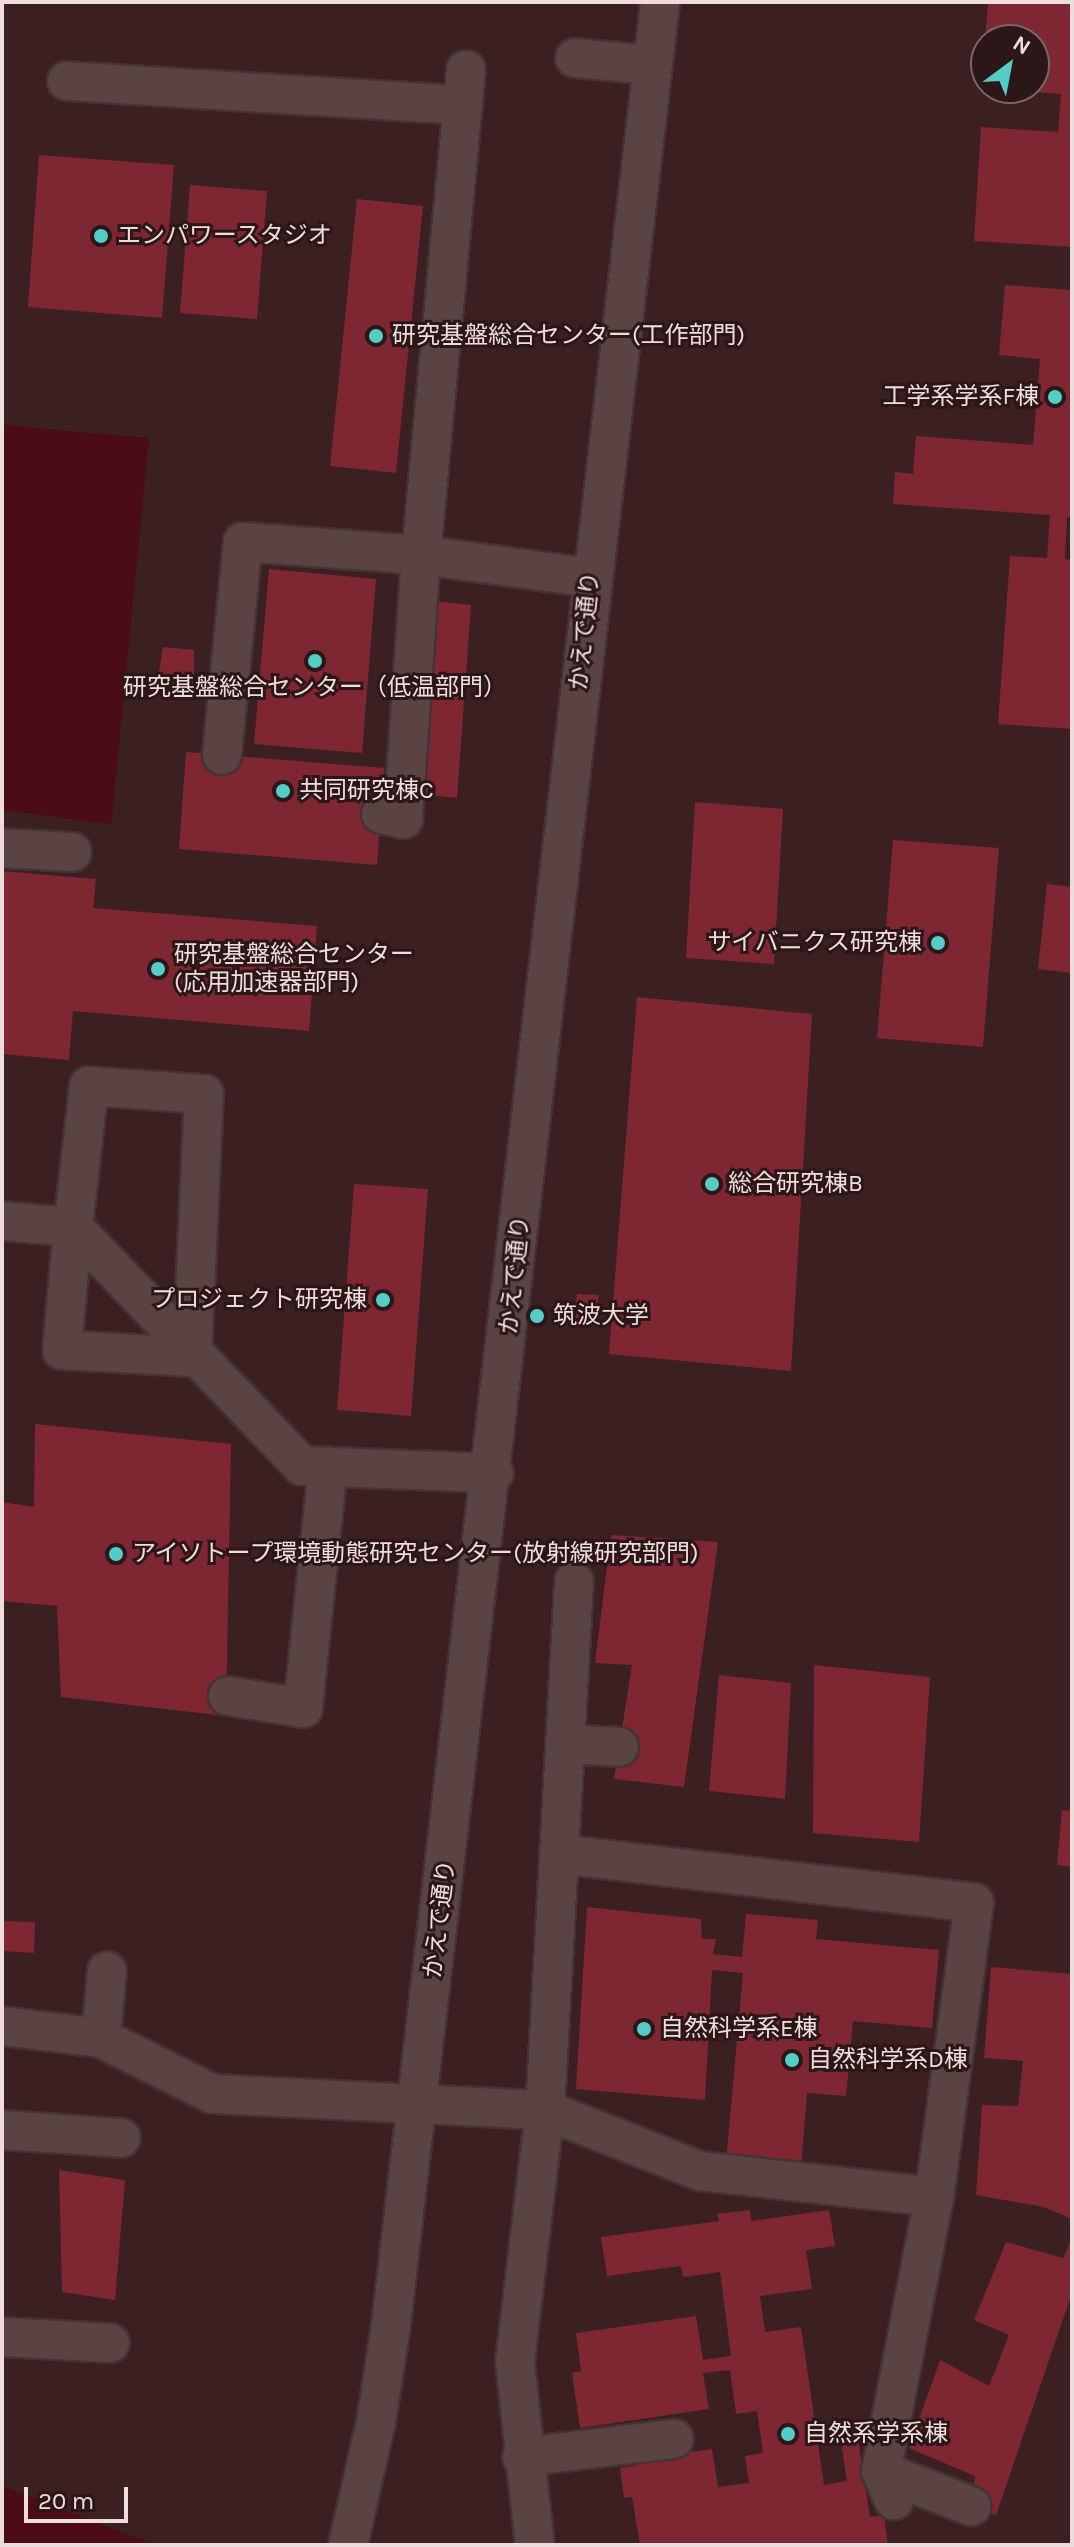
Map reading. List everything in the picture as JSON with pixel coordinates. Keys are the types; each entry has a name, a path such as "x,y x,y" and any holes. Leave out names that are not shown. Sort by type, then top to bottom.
{"street":[{"name":"かえで通り","path":"348,2545 376,2422 391,2325 494,1473 591,578 660,2"},
{"path":"575,58 653,65"},
{"path":"67,81 464,87 421,555 403,819 381,814"},
{"path":"222,755 243,542 421,555 591,578"},
{"path":"2,848 72,852"},
{"path":"89,1086 204,1094 192,1357 62,1350 89,1086"},
{"path":"2,1221 73,1227 192,1357 302,1466 494,1473"},
{"path":"228,1696 303,1708 328,1466"},
{"path":"535,2545 522,2457 515,2362 545,2110 574,1582"},
{"path":"565,1744 619,1747"},
{"path":"559,1854 974,1903 934,2197 888,2485 971,2506"},
{"path":"101,2038 107,1971"},
{"path":"2,2026 101,2038 213,2094 417,2100 545,2110 700,2171 934,2197"},
{"path":"2,2130 121,2138"},
{"path":"2,2337 110,2343"},
{"path":"522,2457 674,2439"}],"shaded area":[{"name":"筑波大学","path":"2,2 1072,2 1072,2545 2,2545"},
{"path":"2,425 149,438 111,824 2,810"},
{"path":"2,2486 155,2545 2,2545"}],"building":[{"path":"988,2 1072,3 1072,247 974,241 981,127 1058,132 1061,94 1050,93 1050,24 986,24"},
{"name":"エンパワースタジオ","path":"39,155 174,165 162,318 28,307"},
{"path":"190,185 267,191 257,319 180,313"},
{"name":"研究基盤総合センター(工作部門)","path":"357,199 423,206 396,473 330,466"},
{"name":"工学系学系F棟","path":"1005,285 1072,290 1072,517 1067,517 1065,559 1072,560 1072,729 998,724 1010,556 1047,558 1050,515 893,504 895,472 913,474 916,436 1033,445 1040,359 999,355"},
{"name":"研究基盤総合センター（低温部門）","path":"269,569 376,579 362,753 254,744"},
{"path":"434,601 471,605 457,798 422,794"},
{"path":"163,647 194,650 194,691 156,690"},
{"name":"共同研究棟C","path":"186,752 384,768 377,865 179,849"},
{"path":"695,802 783,809 774,964 686,958"},
{"name":"サイバニクス研究棟","path":"893,840 999,848 983,1047 877,1038"},
{"name":"研究基盤総合センター (応用加速器部門)","path":"2,871 96,879 93,908 317,926 309,1031 73,1011 69,1060 2,1054"},
{"path":"1047,884 1072,887 1072,973 1038,969"},
{"name":"総合研究棟B","path":"637,997 812,1014 791,1371 609,1354"},
{"name":"プロジェクト研究棟","path":"354,1184 428,1189 411,1416 337,1410"},
{"path":"577,1294 599,1295 595,1320 574,1318"},
{"name":"アイソトープ環境動態研究センター(放射線研究部門)","path":"35,1424 231,1444 226,1716 61,1697 57,1606 2,1601 2,1502 34,1507"},
{"path":"611,1535 718,1542 684,1787 614,1779 632,1665 595,1663"},
{"path":"814,1665 930,1677 919,1842 813,1833"},
{"path":"719,1675 791,1683 785,1799 709,1791"},
{"path":"1062,1810 1072,1811 1072,1867 1057,1865"},
{"path":"587,1907 701,1919 702,1939 716,1939 713,1954 742,1957 746,1914 818,1920 816,1939 939,1950 932,2028 853,2021 846,2096 807,2093 801,2168 726,2162 743,1973 712,1970 705,2100 576,2089"},
{"path":"2,1921 35,1922 34,1953 2,1951"},
{"path":"991,1967 1072,1974 1072,2219 1044,2207 976,2195 982,2105 1018,2106 1023,2061 984,2058"},
{"path":"59,2170 125,2180 115,2300 62,2292"},
{"name":"自然系学系棟","path":"750,2210 751,2221 829,2210 835,2246 806,2250 812,2289 760,2296 765,2332 801,2327 824,2485 847,2481 841,2443 858,2440 870,2517 884,2515 888,2545 640,2545 632,2497 624,2498 620,2468 639,2465 638,2459 712,2449 718,2487 749,2483 745,2456 763,2453 757,2411 736,2414 730,2370 703,2373 709,2409 580,2428 572,2373 581,2371 576,2333 696,2316 703,2360 731,2356 720,2272 683,2277 681,2266 607,2276 601,2237 719,2221 717,2214"},
{"path":"1072,2238 1072,2293 996,2515 971,2506 975,2476 909,2448 940,2360 989,2386 1009,2335 974,2320 1006,2242 1063,2258"}],"place":[{"name":"エンパワースタジオ","path":"101,236"},
{"name":"研究基盤総合センター(工作部門)","path":"376,336"},
{"name":"工学系学系F棟","path":"1055,397"},
{"name":"研究基盤総合センター（低温部門）","path":"315,661"},
{"name":"共同研究棟C","path":"283,791"},
{"name":"サイバニクス研究棟","path":"938,943"},
{"name":"研究基盤総合センター (応用加速器部門)","path":"158,969"},
{"name":"総合研究棟B","path":"712,1184"},
{"name":"プロジェクト研究棟","path":"383,1300"},
{"name":"筑波大学","path":"537,1316"},
{"name":"アイソトープ環境動態研究センター(放射線研究部門)","path":"116,1554"},
{"name":"自然科学系E棟","path":"644,2029"},
{"name":"自然科学系D棟","path":"792,2060"},
{"name":"自然系学系棟","path":"788,2434"}]}
